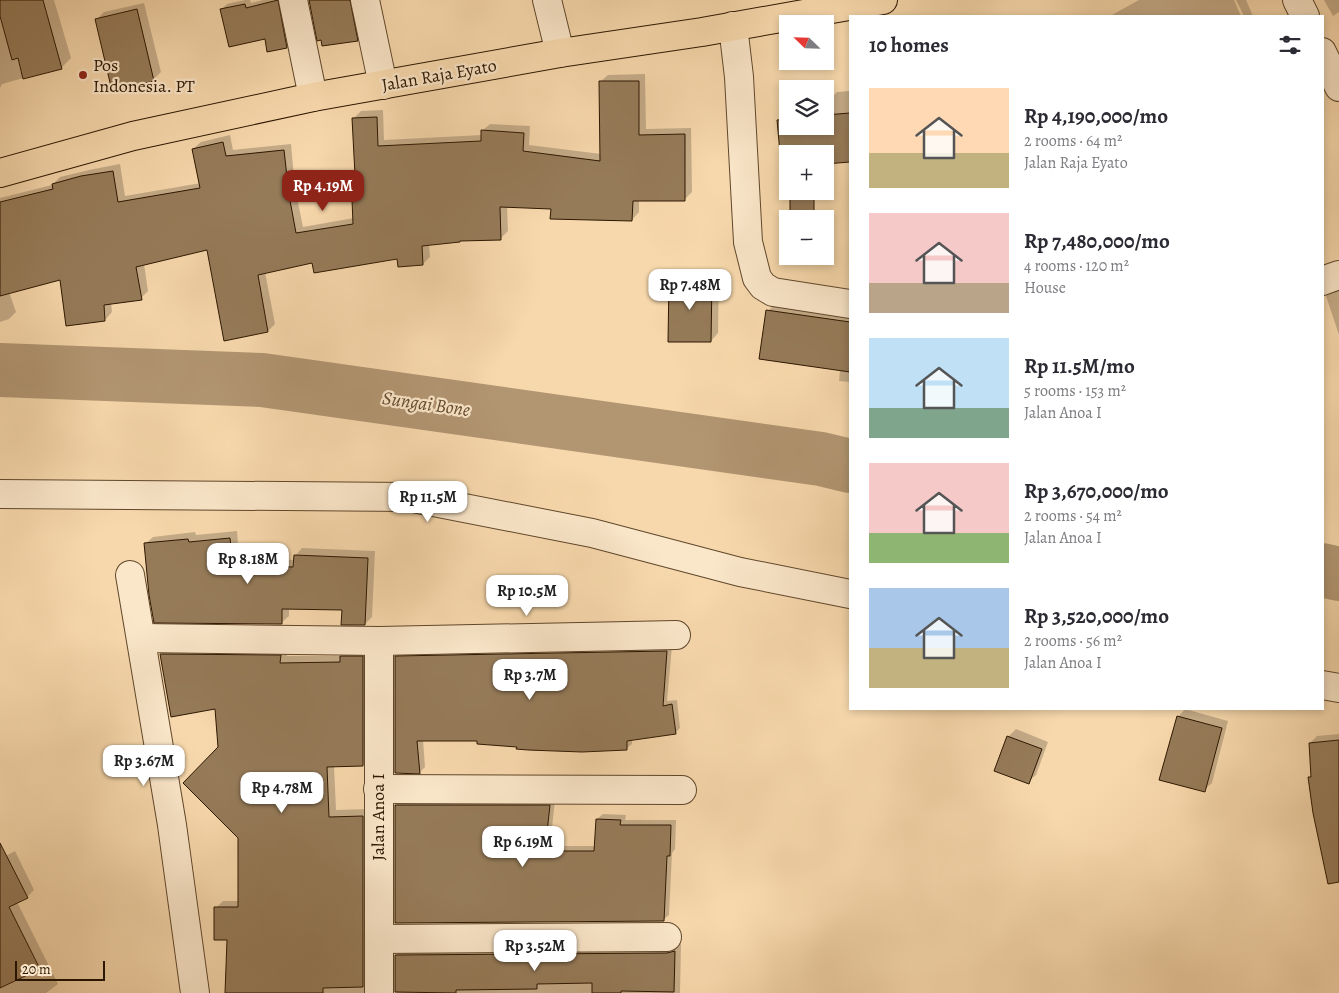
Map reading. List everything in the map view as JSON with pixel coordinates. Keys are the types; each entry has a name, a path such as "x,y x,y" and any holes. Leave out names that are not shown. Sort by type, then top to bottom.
{"main road":[{"name":"Jalan Raja Eyato","path":"0,173 133,136 313,97 560,53 702,32 884,0"}],"street":[{"path":"293,0 313,97"},
{"path":"365,0 383,85"},
{"path":"547,0 560,53"},
{"path":"1297,0 1304,15"},
{"path":"733,26 739,77 748,242 757,278 763,286 772,292 849,304"},
{"path":"1324,56 1339,88"},
{"path":"1324,280 1339,275"},
{"path":"0,494 408,497 592,533 740,572 849,594"},
{"path":"130,575 172,825 195,993"},
{"path":"141,638 379,641 676,635"},
{"name":"Jalan Anoa I","path":"379,641 379,993"},
{"path":"1324,685 1339,688"},
{"path":"378,789 682,790"},
{"path":"379,939 666,937"}],"building":[{"path":"0,0 43,0 62,69 23,79 18,58 12,60 0,16"},
{"path":"278,0 287,48 267,52 265,39 229,47 220,9 245,4 246,8"},
{"path":"309,0 350,0 358,41 322,46 321,40 317,41"},
{"path":"137,9 154,81 112,91 95,19"},
{"path":"599,81 639,81 639,135 685,134 685,201 633,201 632,221 550,219 551,209 500,207 501,240 460,241 422,246 423,265 398,267 397,259 314,273 312,263 258,275 268,332 224,341 207,250 136,267 142,300 104,305 105,321 66,326 60,280 0,296 0,202 53,189 52,184 81,176 113,171 118,202 200,188 192,149 223,142 226,156 284,150 296,233 353,224 351,175 355,175 352,118 377,117 378,146 481,141 481,130 524,133 523,151 600,161"},
{"path":"849,113 849,162 834,163 834,145 779,145 777,120 779,120 779,135 834,135 834,114"},
{"path":"790,200 814,200 814,210 790,210"},
{"path":"669,280 712,280 711,342 668,342"},
{"path":"766,310 849,322 849,372 759,359"},
{"path":"230,538 233,565 293,567 294,555 368,558 365,625 341,625 342,610 282,609 282,624 154,623 144,543 188,539 189,542"},
{"path":"667,651 663,706 672,704 676,734 627,741 627,750 582,752 516,749 517,747 477,744 477,741 417,741 420,774 395,773 395,656"},
{"path":"160,654 281,655 280,663 340,662 340,656 363,656 363,766 327,767 329,817 363,816 363,987 323,988 323,993 225,993 227,940 214,940 214,907 238,907 238,838 183,783 218,747 215,709 171,717"},
{"path":"1177,716 1222,728 1205,792 1159,780"},
{"path":"1007,736 1042,749 1029,784 994,771"},
{"path":"1339,740 1339,882 1328,884 1313,813 1308,777 1311,777 1309,743"},
{"path":"395,805 550,805 545,851 594,851 596,819 621,820 620,825 671,825 670,856 667,856 664,921 395,923"},
{"path":"0,843 28,898 9,907 40,969 0,988"},
{"path":"675,951 674,992 621,991 621,993 592,993 592,983 537,984 537,989 456,990 456,993 395,992 395,955 667,953"}],"waterway":[{"name":"Sungai Bone","path":"0,370 262,380 821,459 849,466"},
{"name":"Sungai Bone","path":"1324,570 1339,574"}],"place":[{"name":"Pos Indonesia. PT","path":"83,75"}]}
